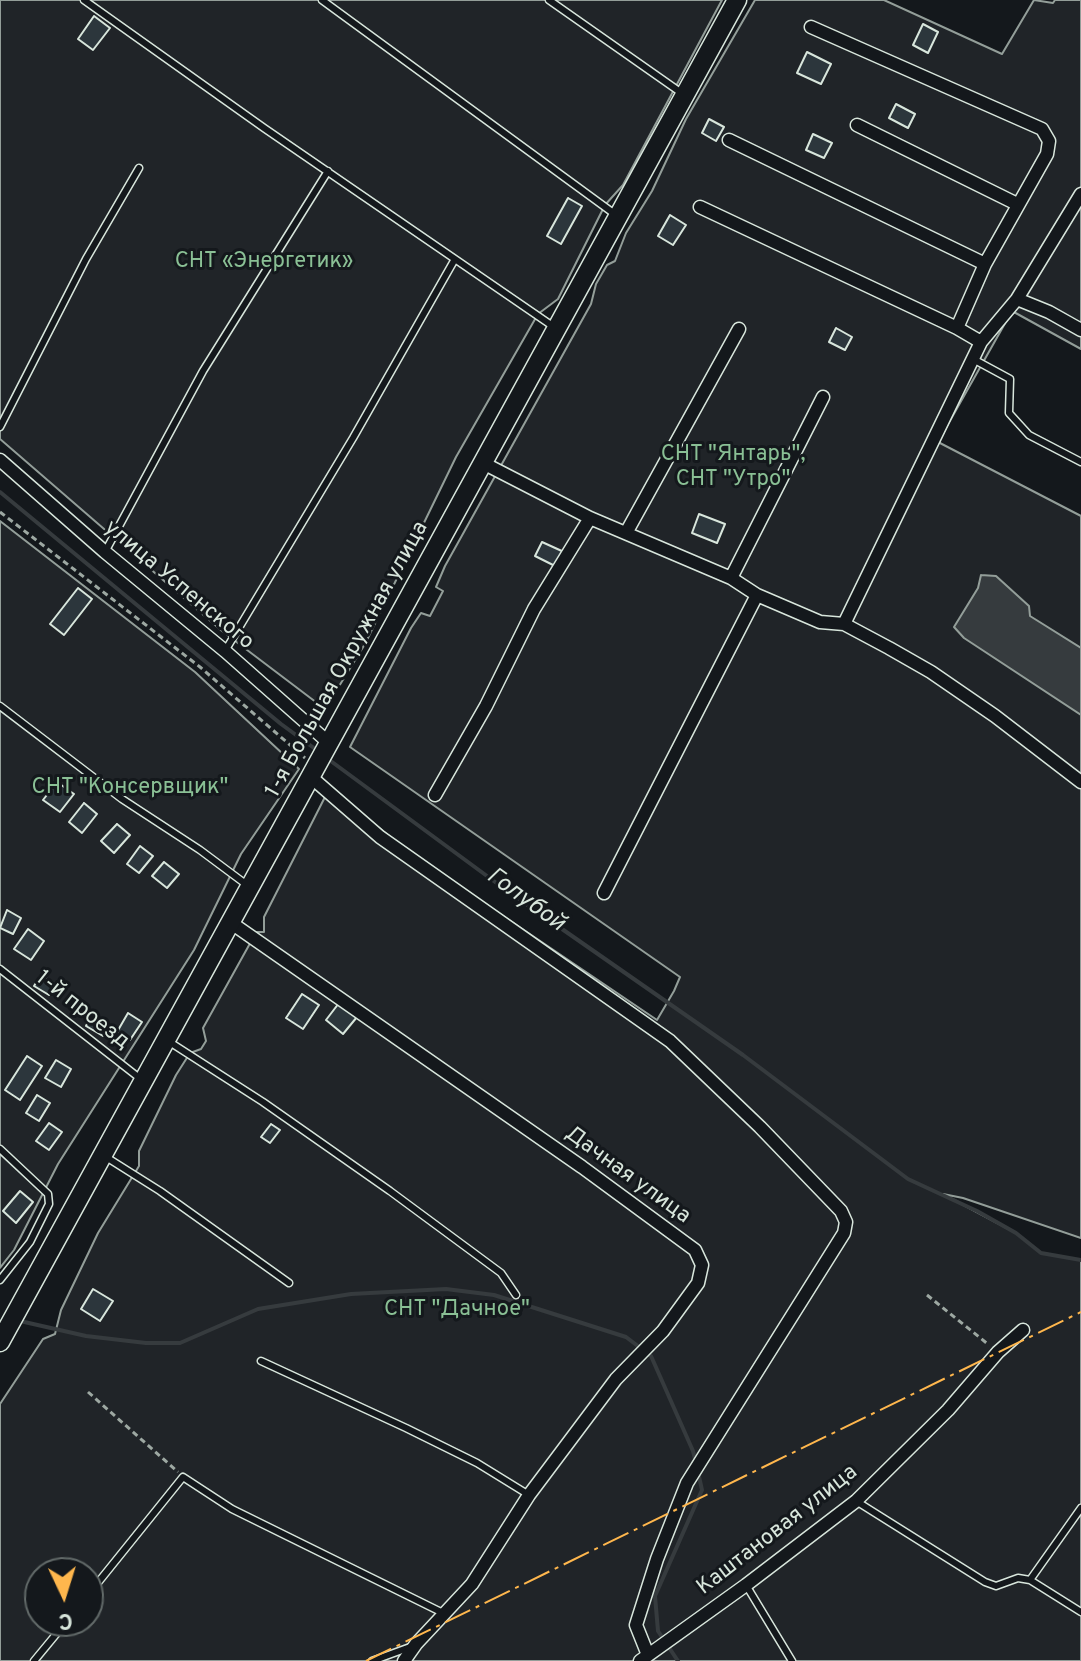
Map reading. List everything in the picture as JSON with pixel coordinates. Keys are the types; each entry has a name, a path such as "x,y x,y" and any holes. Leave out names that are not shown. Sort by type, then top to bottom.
{"street":[{"name":"1-я Большая Окружная улица","path":"0,1342 737,0"},
{"path":"811,27 1042,129 1049,141 1047,154 985,264 957,328"},
{"path":"857,125 1017,204"},
{"path":"729,140 985,264"},
{"path":"844,624 981,342 1017,299 1081,194"},
{"path":"700,207 981,342"},
{"path":"1017,299 1081,330"},
{"path":"626,533 739,329"},
{"path":"731,578 823,397"},
{"name":"улица Успенского","path":"0,460 329,743"},
{"path":"483,463 590,518 731,578 757,595 820,622 844,624 931,672 1081,782"},
{"path":"435,795 486,706 534,609 590,518"},
{"path":"604,893 757,595"},
{"path":"313,772 380,837 670,1041 760,1127 841,1211 846,1222 844,1233 687,1483 657,1559 636,1625 646,1659"},
{"name":"Дачная улица","path":"230,922 515,1120 695,1250 702,1265 698,1283 663,1331 616,1379 529,1495 472,1584 404,1661"},
{"name":"Каштановая улица","path":"646,1659 856,1501 948,1410 998,1352 1023,1330"}],"lane":[{"path":"84,0 557,329"},
{"path":"322,0 617,216"},
{"path":"549,0 686,96"},
{"path":"0,427 86,259 139,168"},
{"path":"105,552 203,371 328,171"},
{"path":"225,651 353,438 455,259"},
{"path":"973,359 1010,379 1009,413 1029,435 1081,462"},
{"path":"0,706 122,799 200,850 249,887"},
{"name":"1-й проезд","path":"0,969 143,1080"},
{"path":"165,1040 263,1102 390,1191 501,1273 516,1295"},
{"path":"0,1149 48,1194 49,1204 30,1242 0,1280"},
{"path":"103,1155 160,1191 289,1283"},
{"path":"261,1361 477,1463 529,1495"},
{"path":"104,1575 183,1477 232,1509 445,1615"},
{"path":"856,1501 985,1582 996,1586 1018,1578 1030,1580 1081,1612"},
{"path":"1030,1580 1081,1508"},
{"path":"746,1585 792,1661"},
{"path":"34,1661 54,1637"},
{"path":"372,1661 416,1644"}],"path":[{"path":"0,512 200,667 313,772"},
{"path":"927,1295 998,1352"},
{"path":"88,1392 183,1477"}],"green space":[{"name":"СНТ «Энергетик»","path":"0,0 722,0 623,185 605,205 558,299 538,314 456,457 365,644 325,709 222,631 0,439"},
{"path":"755,0 884,0 1002,54 1034,0 1053,3 1055,0 1081,0 1081,349 1012,311 938,442 1081,516 1081,1238 943,1194 1016,1233 1041,1253 1081,1260 1081,1661 0,1661 0,1404 43,1339 55,1334 61,1310 98,1233 139,1166 139,1151 176,1075 190,1053 201,1049 206,1041 203,1028 253,938 257,932 264,932 264,917 327,793 657,1020 674,991 680,977 350,747 411,628 421,613 430,616 443,591 436,587 445,566 591,304 596,284 607,265 615,261 626,233 652,191 686,119"},
{"name":"СНТ \"Консервщик\"","path":"0,521 195,672 299,769 241,854 194,950 58,1164 14,1250 0,1268"}],"shaded area":[{"path":"981,575 996,576 1029,606 1030,616 1081,648 1081,715 964,638 954,627 978,588"}],"building":[{"path":"94,16 110,28 93,50 78,39"},
{"path":"923,24 938,32 928,53 913,45"},
{"path":"807,52 831,64 821,84 797,73"},
{"path":"896,104 915,114 908,128 889,118"},
{"path":"709,119 724,127 716,141 702,133"},
{"path":"813,134 832,143 824,158 806,150"},
{"path":"568,198 582,206 561,244 547,236"},
{"path":"670,215 686,225 673,245 658,236"},
{"path":"836,328 852,337 845,350 829,342"},
{"path":"699,514 725,524 717,543 692,533"},
{"path":"542,542 564,552 557,567 535,556"},
{"path":"78,588 92,599 64,635 50,624"},
{"path":"57,782 74,794 60,812 43,800"},
{"path":"84,803 97,814 82,833 69,822"},
{"path":"117,824 130,835 114,853 101,841"},
{"path":"140,846 153,856 139,873 127,864"},
{"path":"164,862 179,874 167,888 152,876"},
{"path":"7,910 21,918 13,934 0,928"},
{"path":"28,929 44,941 31,960 14,949"},
{"path":"41,975 56,984 49,995 34,986"},
{"path":"302,994 319,1005 303,1029 286,1018"},
{"path":"339,1003 357,1017 343,1034 326,1020"},
{"path":"128,1013 142,1022 130,1040 117,1032"},
{"path":"91,1016 109,1026 103,1036 86,1026"},
{"path":"27,1056 42,1066 20,1100 5,1090"},
{"path":"56,1060 71,1069 61,1087 45,1078"},
{"path":"37,1095 50,1103 39,1121 26,1113"},
{"path":"49,1123 62,1132 49,1150 36,1141"},
{"path":"271,1124 280,1130 270,1143 261,1137"},
{"path":"20,1191 33,1202 16,1223 3,1211"},
{"path":"93,1289 113,1301 100,1321 81,1309"}],"waterway":[{"name":"Голубой","path":"0,492 281,724 318,751"},
{"name":"Голубой","path":"328,759 506,890 743,1055 908,1179 977,1211 1016,1233 1041,1253 1081,1260"},
{"path":"20,1321 86,1336 146,1343 180,1343 258,1309 351,1294 446,1289 494,1295 626,1337 651,1356 696,1463"},
{"path":"678,1661 658,1631 655,1596 702,1490 698,1472"}],"power":[{"path":"366,1661 1081,1312"}],"park label":[{"name":"СНТ \"Янтарь\", СНТ \"Утро\"","path":"733,468"},
{"name":"СНТ \"Дачное\"","path":"457,1311"}]}
